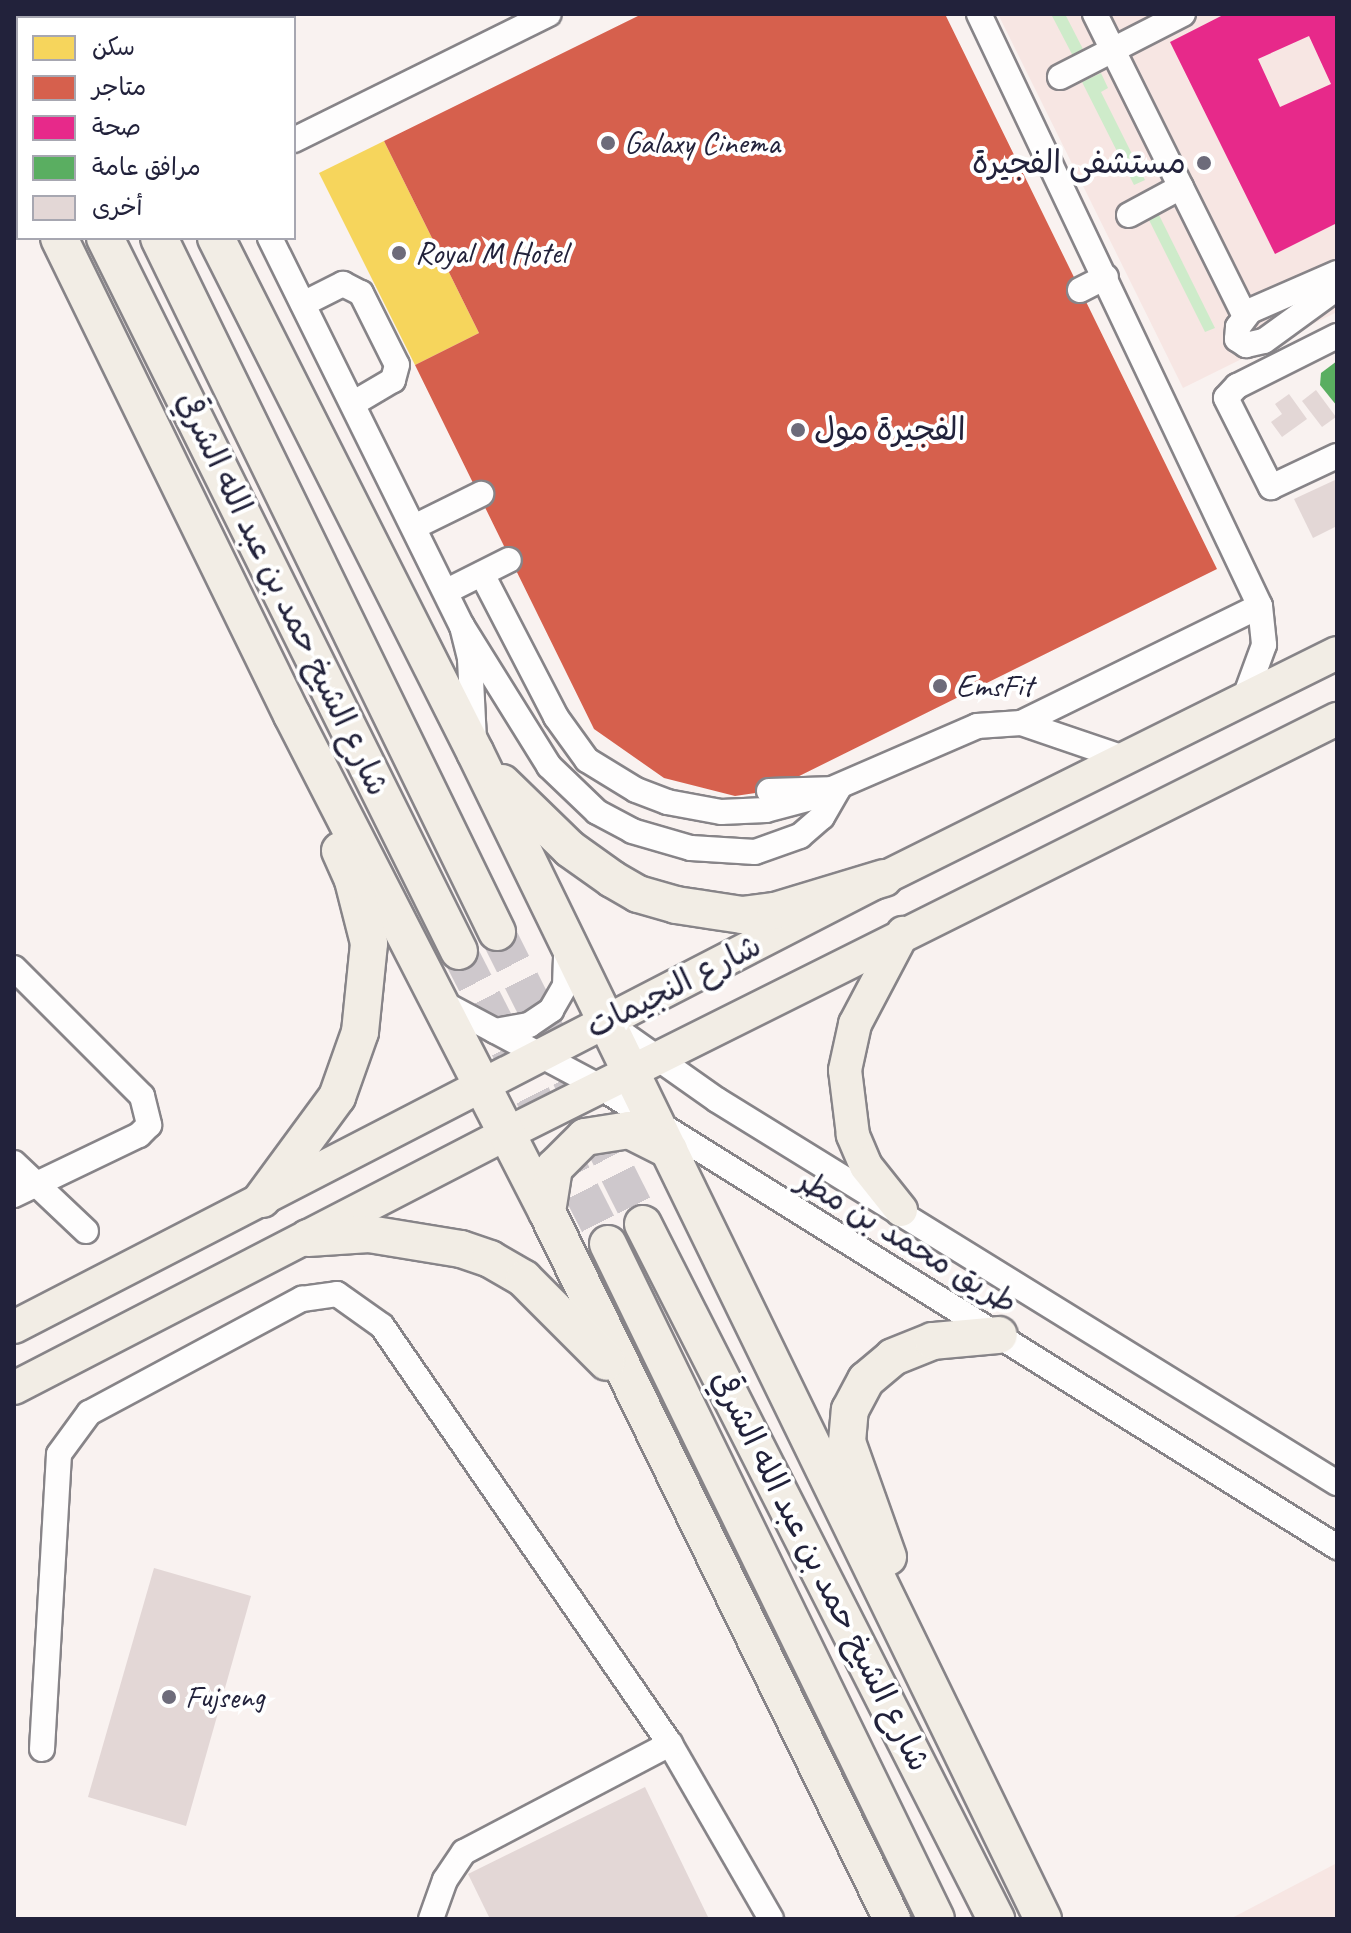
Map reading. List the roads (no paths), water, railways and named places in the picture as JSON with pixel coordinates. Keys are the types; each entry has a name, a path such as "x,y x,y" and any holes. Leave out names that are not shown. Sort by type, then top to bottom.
{"highway":[{"path":"60,240 292,715 547,1212 892,1919"},
{"name":"شارع الشيخ حمد بن عبد الله الشرقي","path":"106,240 459,951"},
{"name":"شارع الشيخ حمد بن عبد الله الشرقي","path":"160,240 497,932"},
{"path":"217,240 475,752 1043,1919"},
{"path":"262,1199 337,1097 360,1032 367,993 369,943 353,880 307,780 292,715"},
{"path":"475,752 519,804 570,849 638,894 742,915 775,911 884,878"},
{"path":"547,1212 554,1168 585,1137 629,1130 662,1137"},
{"name":"شارع الشيخ حمد بن عبد الله الشرقي","path":"643,1224 996,1919"},
{"path":"308,1238 369,1234 461,1249 490,1259 524,1279 634,1393"},
{"name":"شارع الشيخ حمد بن عبد الله الشرقي","path":"608,1244 936,1919"},
{"path":"909,1648 902,1595 847,1442 850,1410 866,1380 893,1357 933,1341 999,1335"}],"main road":[{"name":"شارع النجيمات","path":"14,1327 884,878 1337,653"},
{"name":"شارع النجيمات","path":"14,1388 903,933 1337,719"},
{"path":"901,1210 866,1166 853,1135 845,1070 855,1024 903,933"}],"street":[{"path":"296,139 549,14"},
{"path":"979,14 1260,606 1264,645 1245,697"},
{"path":"1095,14 1245,316 1237,339 1255,345 1337,288"},
{"path":"1060,77 1183,14"},
{"path":"1129,215 1181,187"},
{"path":"271,240 462,626 549,766 597,812 632,831 691,848 755,852 800,836 822,817 838,789"},
{"path":"1245,316 1337,273"},
{"path":"1080,290 1106,277"},
{"path":"303,304 349,283 357,286 374,318 396,374 354,403"},
{"path":"1337,336 1237,386 1226,398 1271,487 1337,456"},
{"path":"414,527 481,494"},
{"path":"447,591 509,560"},
{"path":"482,574 569,741 603,772 667,802 721,812 766,810 838,789 977,726 1021,723 1260,606"},
{"path":"462,626 470,659 475,752"},
{"path":"1021,723 1124,758"},
{"path":"769,791 838,789"},
{"path":"495,1031 529,1025 559,999 568,973 563,933"},
{"path":"14,968 142,1096 149,1111 149,1125 139,1135 24,1190"},
{"name":"طريق محمد بن مطر","path":"439,1001 544,1055 629,1072 901,1210 1337,1483"},
{"name":"طريق محمد بن مطر","path":"662,1137 999,1335 1337,1547"},
{"path":"14,1163 24,1190 86,1231"},
{"path":"42,1749 59,1454 89,1413 302,1299 337,1294 382,1326 670,1744 771,1919"},
{"path":"431,1919 445,1880 464,1852 670,1744"}],"tunnel":[{"path":"497,932 643,1224"},
{"path":"459,951 608,1244"}],"place":[{"name":"Galaxy Cinema","path":"608,143"},
{"name":"مستشفى الفجيرة","path":"1204,163"},
{"name":"Royal M Hotel","path":"399,253"},
{"name":"الفجيرة مول","path":"798,430"},
{"name":"EmsFit","path":"940,686"},
{"name":"Fujseng","path":"169,1697"}]}
